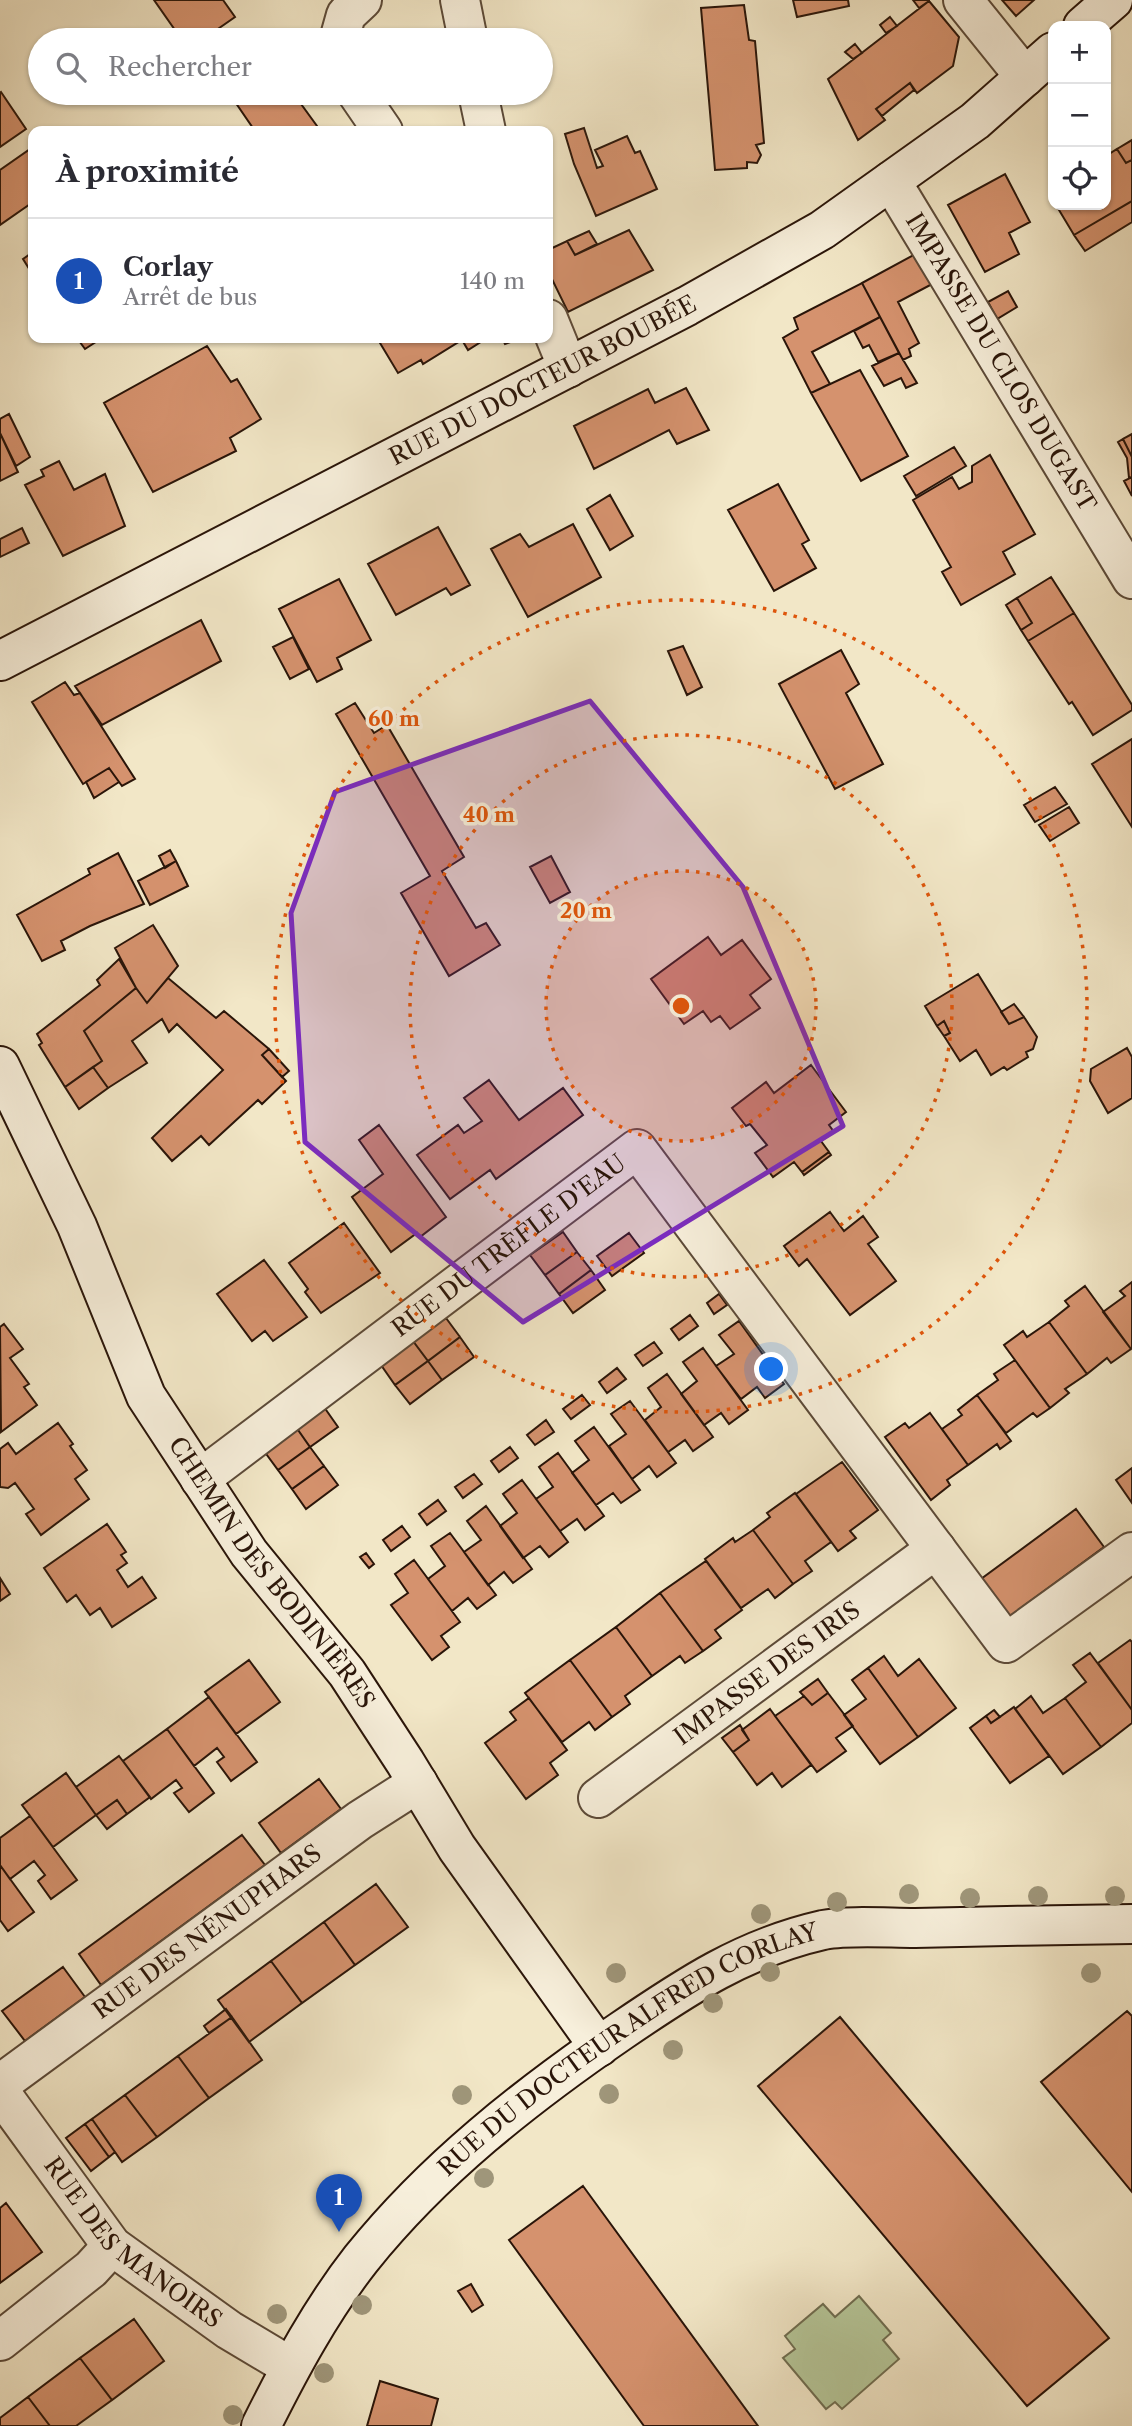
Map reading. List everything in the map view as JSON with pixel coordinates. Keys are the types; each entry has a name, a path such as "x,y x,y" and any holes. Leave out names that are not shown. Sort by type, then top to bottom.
{"street":[{"path":"342,28 346,15 362,0"},
{"path":"460,0 466,28"},
{"path":"963,0 1025,77"},
{"path":"1089,21 1113,0"},
{"name":"RUE DU DOCTEUR BOUBÉE","path":"0,661 687,306 822,230 975,121 1048,56"},
{"path":"365,105 380,126"},
{"path":"481,105 485,126"},
{"name":"IMPASSE DU CLOS DUGAST","path":"891,181 1132,579"},
{"path":"553,331 568,368"},
{"name":"CHEMIN DES BODINIÈRES","path":"0,1066 77,1226 146,1396 249,1553 347,1672 457,1848 598,2047"},
{"name":"RUE DU TRÈFLE D'EAU","path":"200,1479 637,1149 1006,1643 1132,1552"},
{"name":"IMPASSE DES IRIS","path":"598,1798 936,1549"},
{"name":"RUE DES NÉNUPHARS","path":"0,2084 360,1820 418,1783"},
{"name":"RUE DU DOCTEUR ALFRED CORLAY","path":"261,2426 291,2367 327,2307 361,2259 412,2200 445,2167 506,2115 598,2047 701,1978 766,1945 826,1929 1132,1924"},
{"name":"RUE DES MANOIRS","path":"0,2092 112,2246 229,2330 291,2367"},
{"path":"0,2341 91,2269 112,2246"}],"highlighted area":[{"path":"590,701 743,887 843,1126 523,1322 305,1142 291,913 335,792"}],"green space":[{"path":"859,2296 891,2333 883,2340 899,2359 842,2409 835,2402 826,2409 783,2358 795,2349 785,2336 823,2304 835,2317"}],"building":[{"path":"154,0 223,0 235,17 219,28 174,28"},
{"path":"793,0 848,0 849,6 797,17"},
{"path":"913,0 929,0 929,1 919,8"},
{"path":"1002,0 1034,0 1016,16"},
{"path":"929,1 959,37 953,66 917,93 910,83 876,109 885,120 858,140 828,79"},
{"path":"744,5 749,40 755,41 764,143 756,145 761,155 757,163 747,162 747,168 715,170 701,8"},
{"path":"890,17 897,26 886,33 880,25"},
{"path":"855,44 862,53 853,59 845,52"},
{"path":"910,83 914,90 882,116 876,109"},
{"path":"0,93 26,129 0,147"},
{"path":"237,105 302,105 317,126 252,126"},
{"path":"584,128 597,168 603,166 595,150 627,136 635,153 640,151 657,189 596,216 574,164 565,134"},
{"path":"1132,140 1132,160 1126,163 1117,149"},
{"path":"1117,149 1126,163 1132,160 1132,201 1074,235 1059,210 1111,210 1111,153"},
{"path":"28,150 28,205 0,225 0,170"},
{"path":"1005,174 1030,222 1009,233 1019,254 985,272 948,205"},
{"path":"1132,201 1132,222 1085,251 1074,235"},
{"path":"629,230 653,270 568,312 553,281 553,248 567,241 575,255"},
{"path":"589,231 597,244 575,255 567,241"},
{"path":"921,251 936,282 898,302 919,343 909,349 911,356 903,360 862,283"},
{"path":"862,283 880,317 812,352 830,384 811,393 783,338 798,329 794,318"},
{"path":"1008,291 1017,307 997,319 988,302"},
{"path":"880,317 899,353 878,362 869,345 863,348 854,331"},
{"path":"81,343 94,343 85,349"},
{"path":"380,343 457,343 423,364 421,360 398,373"},
{"path":"464,343 479,343 468,350"},
{"path":"207,346 231,382 237,379 261,419 230,438 236,451 153,492 104,403"},
{"path":"899,353 917,383 906,388 901,378 884,386 872,366"},
{"path":"860,370 908,456 861,481 811,393"},
{"path":"686,388 709,430 677,444 669,430 594,469 574,426 648,389 655,403"},
{"path":"9,414 30,457 16,466 0,433 0,419"},
{"path":"0,433 18,472 0,481"},
{"path":"1132,434 1132,457 1123,439"},
{"path":"1123,439 1132,457 1132,477 1129,478 1127,458 1118,442"},
{"path":"954,447 966,466 916,496 904,476"},
{"path":"990,455 1035,534 1003,552 1015,574 961,605 942,572 951,567 913,500 952,477 959,489 972,482 972,466"},
{"path":"59,461 74,490 105,474 125,526 63,556 25,485 44,476 41,470"},
{"path":"1132,477 1132,496 1124,481"},
{"path":"778,484 809,540 802,544 816,568 774,591 728,510"},
{"path":"610,495 633,536 610,550 587,509"},
{"path":"573,524 601,577 528,617 491,549 520,534 529,547"},
{"path":"438,527 470,585 451,595 446,588 396,615 368,564"},
{"path":"22,528 29,543 0,557 0,539"},
{"path":"1051,577 1074,613 1028,641 1021,630 1032,623 1017,598"},
{"path":"339,579 371,640 337,658 342,669 317,682 279,609"},
{"path":"1017,598 1032,623 1021,630 1006,605"},
{"path":"1074,613 1132,705 1132,710 1093,735 1072,702 1069,704 1028,641"},
{"path":"201,620 221,661 102,725 75,686"},
{"path":"293,637 309,669 290,679 273,647"},
{"path":"683,646 702,687 687,695 668,651"},
{"path":"841,650 859,684 846,693 883,764 835,789 779,684"},
{"path":"65,682 74,695 80,693 135,779 122,786 109,768 83,784 32,702"},
{"path":"355,703 374,733 387,725 464,857 442,871 476,928 486,923 500,945 449,976 401,893 430,876 336,714"},
{"path":"1132,739 1132,827 1092,764"},
{"path":"109,768 119,782 94,798 86,782"},
{"path":"1055,787 1067,804 1035,822 1024,805"},
{"path":"1069,807 1079,823 1050,841 1039,825"},
{"path":"170,850 176,861 165,868 159,856"},
{"path":"118,853 144,904 61,941 65,950 42,961 17,915 90,874 88,869"},
{"path":"551,856 570,892 550,903 530,867"},
{"path":"176,861 188,886 150,905 138,881"},
{"path":"153,925 178,966 147,1003 115,948"},
{"path":"708,937 721,955 742,940 771,979 750,995 760,1008 730,1029 720,1016 711,1022 703,1011 684,1024 651,979"},
{"path":"119,959 136,988 84,1031 102,1061 65,1087 39,1045 42,1043 37,1034 100,985 97,980"},
{"path":"978,974 1009,1024 1024,1017 1037,1037 1033,1049 1026,1052 1028,1057 1007,1070 1004,1067 991,1075 976,1050 960,1061 944,1036 950,1033 944,1021 937,1026 925,1006"},
{"path":"168,978 216,1018 224,1011 269,1049 262,1055 286,1081 262,1104 258,1100 209,1145 201,1136 172,1161 152,1138 223,1070 177,1024 169,1032 162,1019 132,1041 147,1063 108,1088 93,1067 102,1061 84,1031 136,988 147,1003"},
{"path":"1014,1004 1024,1017 1009,1024 1001,1012"},
{"path":"944,1021 950,1033 944,1036 937,1026"},
{"path":"1127,1048 1132,1057 1132,1098 1108,1113 1090,1081 1091,1069"},
{"path":"269,1049 289,1071 282,1077 262,1055"},
{"path":"811,1065 846,1112 829,1125 834,1132 821,1141 829,1152 802,1172 794,1162 773,1177 755,1153 767,1145 750,1124 746,1126 732,1108 766,1082 774,1093"},
{"path":"93,1067 108,1088 79,1109 65,1087"},
{"path":"489,1080 519,1120 563,1088 583,1115 496,1179 490,1170 450,1199 417,1155 458,1125 464,1133 482,1121 464,1098"},
{"path":"379,1125 446,1217 420,1237 417,1233 391,1252 352,1197 383,1174 359,1140"},
{"path":"829,1152 831,1155 804,1175 802,1172"},
{"path":"830,1212 844,1231 863,1216 878,1237 868,1244 896,1281 850,1315 807,1259 799,1266 784,1246"},
{"path":"344,1223 380,1273 321,1313 305,1292 308,1289 289,1263"},
{"path":"563,1232 577,1252 545,1275 530,1255"},
{"path":"629,1233 644,1253 612,1276 597,1256"},
{"path":"577,1252 591,1270 559,1294 545,1275"},
{"path":"264,1260 307,1317 273,1341 265,1331 252,1341 217,1294"},
{"path":"591,1270 605,1290 573,1313 559,1294"},
{"path":"1132,1282 1131,1349 1103,1312 1125,1296 1120,1291"},
{"path":"1085,1286 1131,1349 1111,1363 1107,1358 1087,1374 1049,1322 1069,1306 1065,1301"},
{"path":"719,1294 727,1305 714,1314 707,1303"},
{"path":"690,1315 698,1326 679,1340 671,1329"},
{"path":"446,1318 460,1337 428,1361 413,1341"},
{"path":"739,1321 784,1384 765,1398 757,1387 741,1399 716,1366 734,1354 719,1335"},
{"path":"1049,1322 1087,1374 1065,1389 1069,1393 1050,1408 1004,1345 1023,1331 1027,1337"},
{"path":"4,1324 23,1349 10,1358 29,1384 24,1387 37,1405 1,1432 0,1327"},
{"path":"460,1337 474,1357 442,1380 428,1361"},
{"path":"413,1341 428,1361 395,1385 381,1365"},
{"path":"654,1342 662,1353 643,1366 635,1355"},
{"path":"703,1348 748,1410 729,1424 721,1413 704,1425 681,1394 697,1381 683,1362"},
{"path":"1015,1360 1050,1408 1037,1417 1033,1413 1006,1433 977,1395 998,1380 994,1374"},
{"path":"428,1361 442,1380 410,1404 395,1385"},
{"path":"617,1368 626,1379 607,1393 599,1382"},
{"path":"667,1374 713,1437 693,1451 685,1440 668,1452 645,1420 661,1407 648,1388"},
{"path":"582,1395 590,1405 571,1419 563,1409"},
{"path":"977,1395 1011,1441 1000,1449 997,1444 968,1465 942,1429 962,1415 958,1410"},
{"path":"630,1401 676,1463 657,1477 649,1466 632,1479 609,1446 626,1434 611,1414"},
{"path":"324,1407 338,1427 310,1447 296,1427"},
{"path":"930,1413 968,1465 947,1480 950,1485 931,1500 885,1437 905,1423 909,1428"},
{"path":"546,1420 554,1432 535,1445 527,1435"},
{"path":"58,1423 87,1470 75,1479 89,1499 41,1535 26,1514 34,1509 15,1483 8,1488 0,1487 0,1449 8,1443 16,1454"},
{"path":"296,1427 310,1447 278,1470 264,1451"},
{"path":"594,1427 640,1490 621,1503 613,1493 596,1505 572,1473 589,1460 575,1441"},
{"path":"310,1447 324,1466 292,1489 278,1470"},
{"path":"510,1447 518,1458 499,1472 491,1461"},
{"path":"558,1453 604,1516 585,1530 577,1519 560,1531 536,1499 553,1487 539,1467"},
{"path":"842,1462 878,1510 850,1531 856,1538 838,1551 796,1494"},
{"path":"324,1466 338,1485 306,1509 292,1489"},
{"path":"1132,1468 1132,1503 1116,1480"},
{"path":"474,1474 482,1484 463,1498 455,1487"},
{"path":"522,1480 568,1542 549,1557 540,1546 523,1558 500,1526 517,1513 503,1494"},
{"path":"795,1493 831,1542 805,1561 812,1571 793,1584 753,1530 770,1517 767,1513"},
{"path":"438,1500 446,1511 427,1525 419,1514"},
{"path":"486,1506 532,1569 513,1583 504,1572 488,1585 464,1552 481,1540 467,1521"},
{"path":"1076,1509 1104,1547 1009,1617 981,1579"},
{"path":"107,1524 126,1552 121,1555 127,1563 117,1570 128,1587 142,1577 156,1598 112,1627 100,1608 90,1615 76,1595 67,1602 44,1568"},
{"path":"402,1526 410,1537 391,1551 383,1540"},
{"path":"753,1530 793,1584 775,1598 768,1589 741,1608 705,1559 733,1538 735,1542"},
{"path":"450,1533 496,1595 477,1609 468,1598 452,1611 428,1579 445,1566 431,1546"},
{"path":"366,1553 374,1564 369,1568 360,1557"},
{"path":"414,1560 460,1622 441,1636 449,1647 432,1660 391,1605 408,1593 395,1574"},
{"path":"706,1561 742,1610 715,1630 721,1638 703,1651 660,1593"},
{"path":"0,1578 10,1594 0,1601"},
{"path":"660,1593 703,1651 685,1663 680,1656 652,1676 616,1627"},
{"path":"616,1627 652,1676 625,1696 630,1704 612,1717 570,1660"},
{"path":"1130,1640 1132,1642 1132,1710 1098,1663"},
{"path":"1090,1653 1132,1710 1132,1723 1101,1747 1065,1698 1086,1682 1073,1665"},
{"path":"884,1656 898,1676 919,1659 956,1708 918,1737 868,1668"},
{"path":"249,1660 280,1702 236,1734 205,1692"},
{"path":"570,1660 612,1717 595,1730 589,1722 562,1742 525,1693"},
{"path":"868,1668 918,1737 880,1764 844,1715 866,1699 852,1680"},
{"path":"818,1679 828,1693 812,1705 800,1692"},
{"path":"828,1693 853,1726 836,1738 846,1751 817,1772 775,1716 804,1696 812,1705"},
{"path":"1031,1696 1043,1713 1065,1698 1101,1747 1063,1774 1015,1709"},
{"path":"209,1697 257,1762 231,1781 217,1762 224,1757 217,1748 194,1766 167,1729"},
{"path":"529,1698 567,1750 550,1763 558,1775 526,1799 485,1743 516,1720 510,1712"},
{"path":"1014,1707 1049,1756 1010,1783 970,1728 986,1716 991,1723"},
{"path":"770,1709 811,1765 782,1787 772,1773 757,1785 733,1752 749,1740 742,1730"},
{"path":"994,1710 1000,1717 991,1723 986,1716"},
{"path":"740,1725 749,1740 733,1752 722,1738"},
{"path":"167,1729 214,1793 189,1812 174,1793 182,1788 176,1780 151,1799 123,1761"},
{"path":"119,1756 150,1797 127,1814 117,1800 96,1815 76,1787"},
{"path":"66,1773 96,1815 53,1847 22,1805"},
{"path":"319,1779 341,1809 281,1853 259,1823"},
{"path":"117,1800 127,1814 107,1829 96,1815"},
{"path":"30,1816 77,1880 51,1899 38,1881 45,1875 34,1861 10,1879 0,1865 0,1838"},
{"path":"242,1835 265,1865 101,1985 79,1954"},
{"path":"0,1865 34,1912 8,1931 0,1920"},
{"path":"376,1884 408,1927 355,1965 324,1922"},
{"path":"324,1922 355,1965 302,2003 271,1961"},
{"path":"271,1961 302,2003 249,2042 218,2000"},
{"path":"63,1967 85,1997 25,2041 2,2011"},
{"path":"226,2009 232,2017 209,2033 204,2026"},
{"path":"1127,2011 1132,2016 1132,2192 1041,2082"},
{"path":"232,2017 262,2060 209,2098 178,2056"},
{"path":"840,2017 1109,2338 1027,2406 758,2086"},
{"path":"178,2056 209,2098 157,2137 125,2095"},
{"path":"125,2095 157,2137 122,2162 92,2119"},
{"path":"92,2119 115,2152 109,2157 85,2124"},
{"path":"85,2124 109,2157 91,2171 66,2138"},
{"path":"583,2186 758,2426 644,2426 509,2240"},
{"path":"6,2203 42,2252 0,2283 0,2208"},
{"path":"471,2284 483,2305 472,2312 458,2291"},
{"path":"134,2319 164,2361 112,2400 80,2358"},
{"path":"80,2358 112,2400 76,2426 50,2426 28,2397"},
{"path":"380,2381 438,2399 431,2426 367,2426"},
{"path":"28,2397 50,2426 0,2426 0,2418"}],"place":[{"name":"Corlay","path":"339,2232"}]}
